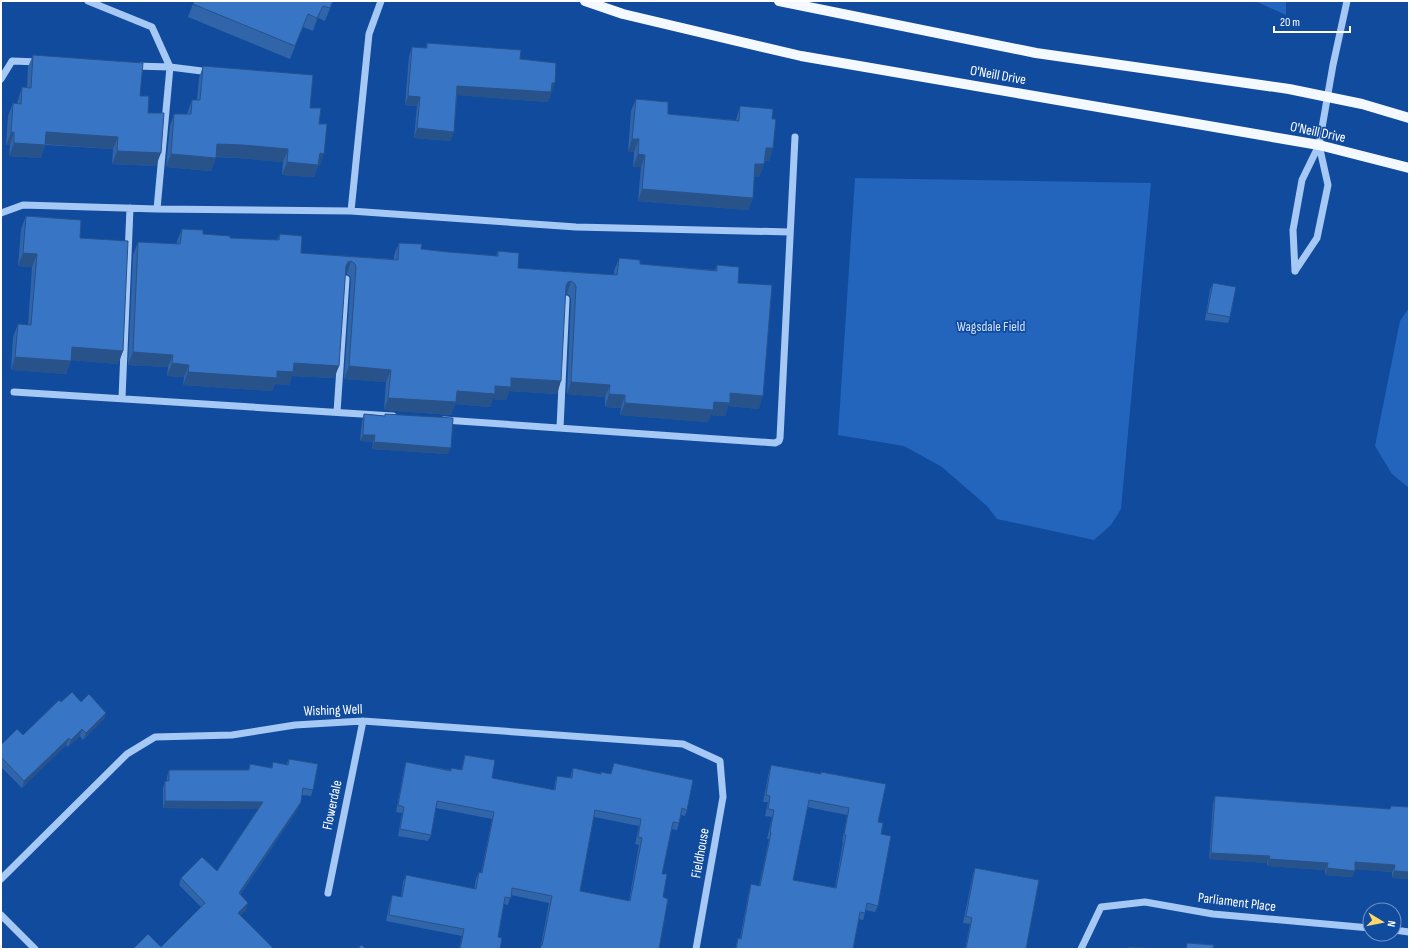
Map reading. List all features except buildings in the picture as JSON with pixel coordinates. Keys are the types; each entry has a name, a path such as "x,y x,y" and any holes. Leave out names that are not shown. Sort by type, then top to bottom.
{"main road":[{"name":"O'Neill Drive","path":"584,1 623,14 801,56 1319,145 1409,168"},
{"name":"O'Neill Drive","path":"779,1 1036,54 1288,89 1362,104 1409,118"}],"street":[{"path":"88,1 152,27 170,67 157,209"},
{"path":"352,211 368,34 381,1"},
{"path":"1319,145 1328,185 1317,238 1295,271 1293,230 1302,180 1319,145 1347,1"},
{"path":"1,79 12,61 44,62"},
{"path":"131,66 170,67 216,73"},
{"path":"437,419 775,443 779,441 795,137"},
{"path":"1,213 24,205 157,209 352,211 576,227 790,232"},
{"path":"122,398 130,208"},
{"path":"337,412 346,279"},
{"path":"560,428 566,298"},
{"path":"14,392 398,416"},
{"name":"Wishing Well","path":"1,879 127,754 155,737 232,735 295,725 362,721 683,744 720,761"},
{"name":"Flowerdale","path":"328,893 362,721"},
{"name":"Fieldhouse","path":"696,949 723,797 720,761"},
{"name":"Parliament Place","path":"1081,949 1102,907 1145,902 1213,914 1362,927"},
{"path":"1,915 35,949"}],"green space":[{"path":"1255,1 1286,1 1286,15"},
{"name":"Wagsdale Field","path":"855,178 1151,183 1121,509 1111,525 1094,540 997,519 987,506 942,467 904,446 838,435"},
{"path":"1409,308 1409,488 1392,474 1375,446 1400,321"}]}
